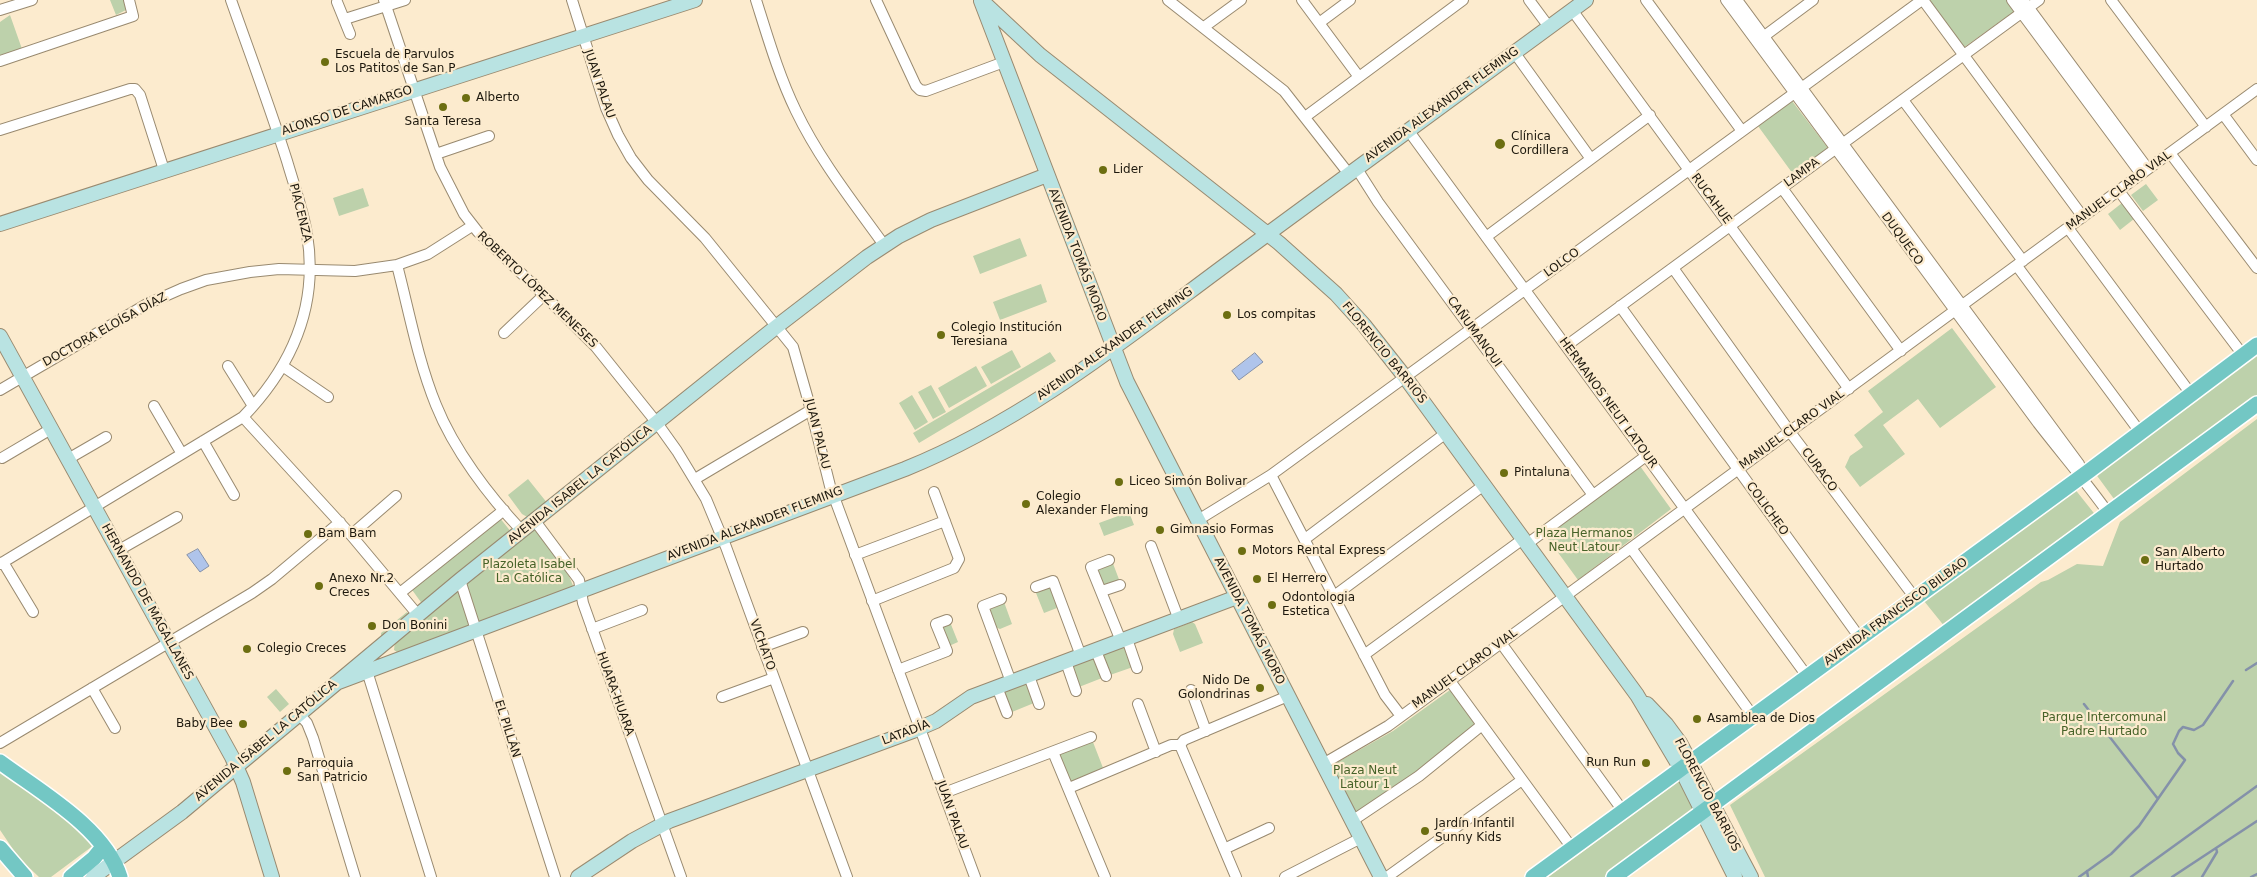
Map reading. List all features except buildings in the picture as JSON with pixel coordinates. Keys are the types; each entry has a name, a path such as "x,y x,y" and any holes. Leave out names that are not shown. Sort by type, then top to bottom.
{"main road":[{"name":"ALONSO DE CAMARGO","path":"0,224 695,0"},
{"name":"AVENIDA TOMÁS MORO","path":"980,0 1112,348 1127,382 1381,877"},
{"name":"FLORENCIO BARRIOS","path":"980,0 1040,55 1267,234 1336,294 1370,332 1525,541 1686,765 1708,809 1751,877"},
{"name":"AVENIDA ALEXANDER FLEMING","path":"336,683 905,468 953,448 1016,412 1112,348 1586,0"},
{"name":"FLORENCIO BARRIOS","path":"990,25 1040,55"},
{"name":"AVENIDA ISABEL LA CATÓLICA","path":"93,877 182,812 460,580 776,326 884,245 931,220 1047,175"},
{"name":"HERNANDO DE MAGALLANES","path":"0,336 237,767 272,877"},
{"name":"AVENIDA FRANCISCO BILBAO","path":"1533,877 2082,476 2257,345"},
{"path":"1614,877 2257,404"},
{"name":"LATADÍA","path":"578,877 662,824 920,728 936,721 962,701 1237,597"},
{"path":"0,762 58,802 115,861 120,877"},
{"name":"FLORENCIO BARRIOS","path":"1708,809 1731,875"},
{"path":"71,877 103,848"},
{"path":"4,854 25,877"}],"street":[{"path":"0,9 32,0"},
{"path":"0,61 133,16 129,0"},
{"name":"PIACENZA","path":"1,563 243,417 254,406 284,367 303,320 310,270 305,225 278,134 231,0"},
{"path":"345,20 385,3 405,0"},
{"name":"JUAN PALAU","path":"572,0 606,108 631,158 648,180 705,238 793,347 833,495 975,877"},
{"path":"756,0 781,78 799,118 820,154 884,245"},
{"path":"876,0 916,86 920,90 926,91 1004,62"},
{"name":"CAÑUMANQUI","path":"1168,0 1284,91 1353,171 1378,202 1593,495"},
{"path":"1204,27 1241,0"},
{"path":"1302,0 1359,77"},
{"path":"1319,23 1350,0"},
{"path":"1305,117 1464,0"},
{"path":"1529,0 1549,27"},
{"path":"1646,0 1742,131"},
{"name":"DUQUECO","path":"1726,0 1760,39 1959,308 2079,464 2082,476 2109,514"},
{"name":"DUQUECO","path":"1737,0 1760,39"},
{"path":"1760,39 1813,0"},
{"path":"1922,0 2083,217"},
{"name":"LOLCO","path":"1198,520 1271,475 1922,0"},
{"path":"2012,0 2024,7 2145,172"},
{"name":"LAMPA","path":"1566,346 1903,100 2024,7 2038,0"},
{"path":"2111,0 2206,127"},
{"path":"337,2 350,34"},
{"name":"ROBERTO LÓPEZ MENESES","path":"385,3 436,154 453,195 472,226 596,347 656,423"},
{"name":"RUCAHUE","path":"1572,10 1849,389"},
{"path":"1514,52 1591,159"},
{"path":"0,130 133,89 138,90 164,170"},
{"name":"MANUEL CLARO VIAL","path":"1323,764 1380,732 2257,89"},
{"path":"1903,100 2140,432"},
{"path":"2223,114 2257,160"},
{"path":"1486,237 1650,115"},
{"name":"HERMANOS NEUT LATOUR","path":"1408,130 1807,676"},
{"path":"436,154 489,136"},
{"path":"2170,153 2257,268"},
{"path":"1782,188 1901,351"},
{"path":"2119,191 2243,355"},
{"name":"DOCTORA ELOÍSA DÍAZ","path":"0,390 147,304 206,280 279,269 355,271 397,265 428,254 472,226"},
{"path":"2068,228 2191,394"},
{"path":"397,265 426,377 436,406 464,458 522,531"},
{"name":"CURACO","path":"1674,268 1790,432 1915,598"},
{"path":"504,333 544,295"},
{"name":"COLICHEO","path":"1620,306 1860,638"},
{"path":"228,366 254,406"},
{"path":"284,367 328,397"},
{"path":"154,406 182,454"},
{"path":"695,479 811,410"},
{"path":"243,417 340,522 418,615"},
{"name":"VICHATO","path":"656,423 695,479 722,536 847,877"},
{"path":"2,458 51,428"},
{"path":"1305,539 1446,433"},
{"path":"68,459 106,437"},
{"path":"203,441 234,495"},
{"path":"1364,655 1646,456"},
{"path":"1271,475 1385,695 1401,716"},
{"path":"1334,596 1484,485"},
{"path":"872,601 954,568 957,564 959,559 934,492"},
{"path":"351,535 396,496"},
{"path":"400,593 504,510"},
{"path":"118,550 177,517"},
{"name":"HUARA-HUARA","path":"535,521 579,580 580,590 592,629 681,877"},
{"path":"856,555 944,521"},
{"path":"0,743 272,579 340,522"},
{"path":"1151,546 1179,620"},
{"path":"1631,548 1753,716"},
{"path":"1109,560 1091,567 1137,668"},
{"path":"1,563 33,612"},
{"name":"EL PILLÁN","path":"460,580 555,877"},
{"path":"1036,587 1053,581 1081,656"},
{"path":"1102,592 1120,585"},
{"path":"1001,599 982,606 1011,682"},
{"path":"592,629 642,610"},
{"path":"898,670 950,649 936,624 947,620"},
{"path":"762,647 804,632"},
{"path":"1502,643 1623,811"},
{"path":"1096,650 1106,676"},
{"path":"1066,662 1076,691"},
{"path":"367,671 431,877"},
{"path":"1029,676 1039,704"},
{"path":"722,698 774,678"},
{"path":"1450,681 1572,848"},
{"path":"92,688 115,728"},
{"path":"997,688 1006,713"},
{"path":"1191,690 1206,731"},
{"path":"1180,745 1184,740 1288,696"},
{"path":"1138,704 1156,752"},
{"path":"299,714 306,723 313,738 355,877"},
{"path":"1352,821 1419,776 1482,725"},
{"path":"944,793 1091,737"},
{"path":"1070,788 1171,745 1180,745"},
{"path":"1180,745 1236,877"},
{"path":"1053,752 1070,788 1105,877"},
{"path":"1387,877 1522,780"},
{"path":"1224,849 1269,828"},
{"path":"1285,877 1361,838"},
{"path":"4,854 18,877"}],"green space":[{"path":"110,0 125,0 128,9 116,15"},
{"path":"1931,0 2009,0 2016,10 1963,48 1929,2"},
{"path":"10,15 22,49 0,55 0,22"},
{"path":"1792,101 1828,148 1793,174 1758,126"},
{"path":"2146,184 2158,200 2143,211 2131,195"},
{"path":"363,188 369,206 339,216 333,198"},
{"path":"2122,203 2134,219 2120,230 2108,214"},
{"path":"1020,238 1027,256 980,274 973,256"},
{"path":"1041,284 1047,302 1000,320 993,302"},
{"path":"1952,328 1996,387 1940,428 1918,399 1883,425 1905,454 1860,487 1845,467 1850,456 1863,447 1854,435 1883,412 1868,391"},
{"path":"1012,350 1021,367 991,384 981,367"},
{"path":"1050,352 1056,361 919,443 913,433"},
{"path":"2257,352 2257,398 2117,503 2095,473"},
{"path":"976,366 987,386 949,408 938,388"},
{"path":"931,385 946,412 933,419 918,392"},
{"path":"912,395 928,422 915,430 899,403"},
{"name":"Parque Intercomunal Padre Hurtado","path":"2257,419 2257,877 1765,877 1730,805 2041,582 2077,564 2103,566 2120,522"},
{"name":"Plaza Hermanos Neut Latour","path":"1640,466 1671,509 1578,580 1546,536"},
{"path":"528,479 548,504 529,518 522,514 508,495"},
{"path":"2074,488 2097,517 1945,627 1924,601"},
{"path":"1129,512 1134,525 1104,536 1099,523"},
{"path":"499,517 512,533 423,605 410,587"},
{"name":"Plazoleta Isabel La Católica","path":"536,527 569,576 574,588 402,651 397,652 394,650 395,641"},
{"path":"1112,561 1120,582 1102,586 1097,569"},
{"path":"1049,588 1057,608 1044,613 1036,593"},
{"path":"1004,602 1012,624 1000,629 995,627 990,611 991,608"},
{"path":"407,612 410,616 381,639 381,633"},
{"path":"950,622 958,642 949,646 941,629 943,625"},
{"path":"1192,622 1195,624 1203,643 1180,652 1173,634 1174,629"},
{"path":"1122,646 1125,647 1133,667 1110,675 1103,657 1104,653"},
{"path":"1091,657 1094,659 1102,678 1079,687 1072,669 1073,664"},
{"path":"1024,683 1027,685 1034,703 1012,712 1004,692"},
{"path":"276,689 289,704 280,712 267,697"},
{"name":"Plaza Neut Latour 1","path":"1450,690 1478,725 1418,774 1355,816 1329,767 1393,731"},
{"path":"1091,737 1105,773 1069,788 1053,752"},
{"path":"0,768 46,800 94,845 51,877 39,877 19,858 0,830"},
{"path":"1682,779 1697,808 1605,877 1548,877"}],"water":[{"path":"1255,353 1263,362 1239,380 1232,371"},
{"path":"198,549 209,566 200,572 187,555"}],"waterway":[{"path":"2246,670 2257,663"},
{"path":"2079,877 2111,854 2139,826 2185,760 2173,744 2179,731 2183,727 2194,730 2203,725 2233,681"},
{"path":"2084,704 2158,799"},
{"path":"2131,877 2257,786"},
{"path":"2202,877 2217,852 2216,848 2257,821"},
{"path":"2172,877 2216,848"},
{"path":"2087,871 2088,877"},
{"path":"2251,877 2257,874"}],"place":[{"name":"Escuela de Parvulos Los Patitos de San P","path":"325,62"},
{"name":"Alberto","path":"466,98"},
{"name":"Santa Teresa","path":"443,107"},
{"name":"Clínica Cordillera","path":"1500,144"},
{"name":"Lider","path":"1103,170"},
{"name":"Los compitas","path":"1227,315"},
{"name":"Colegio Institución Teresiana","path":"941,335"},
{"name":"Pintaluna","path":"1504,473"},
{"name":"Liceo Simón Bolivar","path":"1119,482"},
{"name":"Colegio Alexander Fleming","path":"1026,504"},
{"name":"Gimnasio Formas","path":"1160,530"},
{"name":"Bam Bam","path":"308,534"},
{"name":"Motors Rental Express","path":"1242,551"},
{"name":"San Alberto Hurtado","path":"2145,560"},
{"name":"El Herrero","path":"1257,579"},
{"name":"Anexo Nr.2 Creces","path":"319,586"},
{"name":"Odontologia Estetica","path":"1272,605"},
{"name":"Don Bonini","path":"372,626"},
{"name":"Colegio Creces","path":"247,649"},
{"name":"Nido De Golondrinas","path":"1260,688"},
{"name":"Asamblea de Dios","path":"1697,719"},
{"name":"Baby Bee","path":"243,724"},
{"name":"Run Run","path":"1646,763"},
{"name":"Parroquia San Patricio","path":"287,771"},
{"name":"Jardín Infantil Sunny Kids","path":"1425,831"}]}
